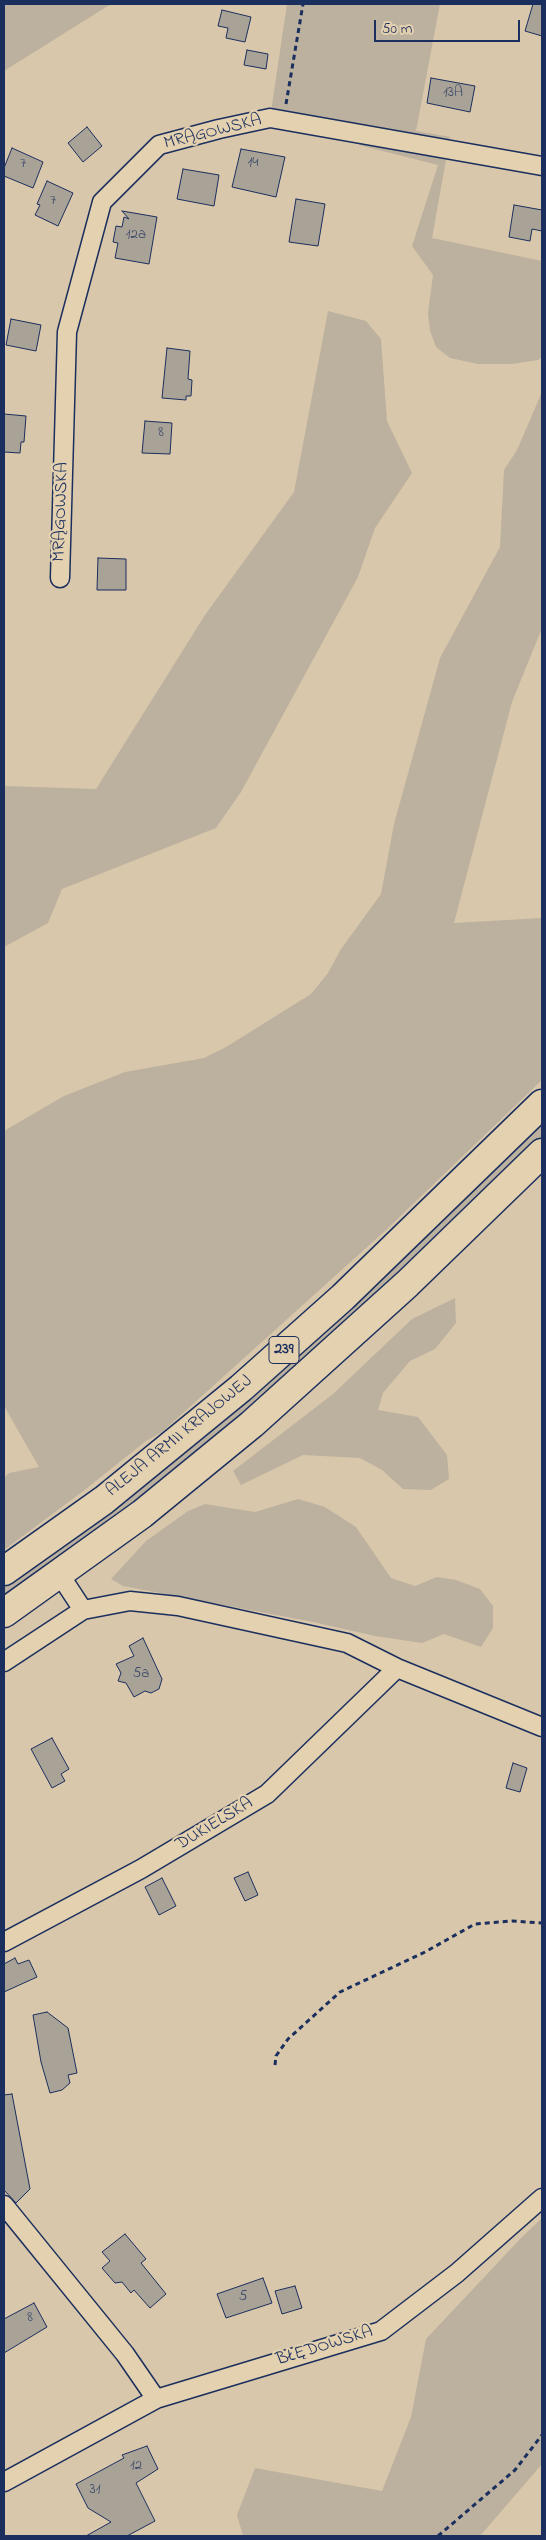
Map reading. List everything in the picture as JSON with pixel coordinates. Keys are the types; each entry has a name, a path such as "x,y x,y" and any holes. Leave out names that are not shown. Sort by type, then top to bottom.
{"main road":[{"name":"ALEJA ARMII KRAJOWEJ","path":"4,1571 104,1500 242,1388 343,1296 542,1104"},
{"name":"ALEJA ARMII KRAJOWEJ","path":"4,1613 60,1575 142,1514 258,1418 406,1284 542,1153"}],"street":[{"name":"MRĄGOWSKA","path":"60,578 68,332 102,202 159,145 270,118 542,166"},
{"path":"60,1575 83,1610"},
{"path":"4,1662 83,1610 130,1601 178,1606 348,1642 397,1668 542,1727"},
{"name":"DUKIELSKA","path":"4,1942 141,1869 267,1794 397,1668"},
{"name":"BŁĘDOWSKA","path":"4,2482 156,2399 381,2331 457,2273 542,2198"},
{"path":"4,2205 124,2354 156,2399"}],"path":[{"path":"284,121 303,4"},
{"path":"275,2065 276,2056 288,2040 340,1992 425,1952 475,1924 512,1921 542,1924"},
{"path":"438,2536 515,2470 542,2435"}],"shaded area":[{"path":"4,4 111,4 4,71"},
{"path":"287,4 440,4 416,131 450,137 432,238 542,261 542,357 538,360 512,364 478,364 450,358 436,347 430,331 428,313 433,275 412,246 438,165 359,145 361,135 270,118"},
{"path":"328,311 366,321 381,339 387,421 412,473 375,528 358,577 241,792 216,828 62,889 48,923 4,947 4,786 96,789 205,615 294,492"},
{"path":"542,392 542,628 512,702 454,923 542,918 542,1080 386,1230 162,1432 146,1441 4,1550 4,1478 9,1473 39,1467 4,1406 4,1131 64,1096 125,1072 204,1058 226,1047 311,994 328,973 341,949 381,894 394,824 440,658 500,547 504,470 517,450"},
{"path":"542,1119 542,1138 400,1274 298,1367 134,1505 4,1599 4,1584"},
{"path":"455,1298 456,1323 435,1349 410,1361 383,1393 378,1410 418,1417 447,1455 449,1479 431,1490 403,1489 382,1470 360,1458 303,1455 241,1485 233,1471 333,1394 412,1319"},
{"path":"298,1499 325,1507 356,1527 391,1578 415,1586 437,1577 456,1580 480,1589 493,1606 493,1628 481,1647 444,1634 422,1643 375,1636 313,1622 123,1586 111,1579 146,1541 188,1511 205,1504 255,1512"},
{"path":"542,2218 542,2464 480,2536 243,2536 237,2515 255,2468 382,2491 411,2417 426,2339"}],"building":[{"path":"533,4 542,4 542,36 525,31"},
{"path":"222,10 251,17 245,42 226,38 228,28 218,26"},
{"path":"247,50 268,54 266,69 244,65"},
{"path":"431,78 475,86 470,112 427,103"},
{"path":"87,127 102,146 83,162 68,143"},
{"path":"12,148 43,162 33,188 4,176 4,168"},
{"path":"241,149 285,157 276,197 232,187"},
{"path":"183,169 219,175 214,206 177,199"},
{"path":"47,181 73,193 58,226 35,215 40,205 37,204"},
{"path":"296,199 325,204 318,246 289,242"},
{"path":"514,205 542,210 542,231 532,229 530,241 509,237"},
{"path":"122,211 157,217 149,264 115,258 118,243 113,242 116,226 122,227 124,217 129,219"},
{"path":"11,319 41,325 36,351 6,345"},
{"path":"167,348 190,351 188,379 192,380 191,396 186,396 186,400 162,398"},
{"path":"4,414 26,416 24,442 21,442 20,453 4,452"},
{"path":"145,421 172,423 170,454 142,453"},
{"path":"98,558 126,559 126,590 97,590"},
{"path":"143,1638 162,1679 159,1689 151,1693 145,1691 134,1697 126,1683 118,1681 121,1673 116,1664 134,1656 129,1646"},
{"path":"52,1738 69,1769 61,1774 65,1781 52,1788 31,1749"},
{"path":"513,1763 527,1768 520,1792 506,1788"},
{"path":"248,1872 258,1895 245,1901 234,1878"},
{"path":"162,1878 176,1906 159,1915 145,1887"},
{"path":"15,1958 18,1964 29,1960 37,1977 4,1992 4,1964"},
{"path":"47,2012 68,2028 77,2073 68,2075 70,2083 62,2090 50,2093 41,2062 33,2015"},
{"path":"12,2094 30,2189 16,2203 4,2190 4,2095"},
{"path":"125,2234 146,2259 141,2263 166,2294 150,2308 134,2290 131,2293 122,2282 115,2283 102,2268 110,2261 102,2252"},
{"path":"263,2278 272,2303 226,2318 217,2294"},
{"path":"295,2286 302,2308 282,2314 275,2291"},
{"path":"34,2303 47,2327 4,2353 4,2319"},
{"path":"147,2446 158,2469 136,2483 155,2521 127,2536 86,2536 111,2522 88,2508 76,2484 124,2458 122,2455"}]}
